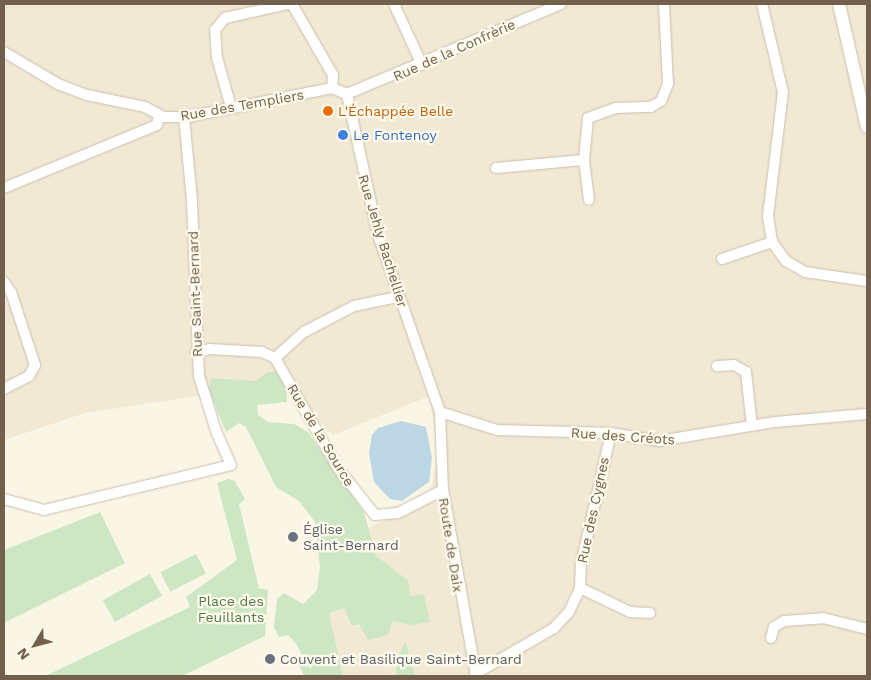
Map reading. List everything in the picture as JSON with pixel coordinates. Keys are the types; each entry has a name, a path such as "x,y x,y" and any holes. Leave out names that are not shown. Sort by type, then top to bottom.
{"street":[{"path":"231,108 216,58 215,30 224,18 288,4"},
{"path":"292,4 333,75 332,88 347,94"},
{"path":"394,4 422,65"},
{"name":"Rue de la Confrèrie","path":"347,94 422,65 561,4"},
{"path":"589,200 584,160 588,118 616,108 651,107 664,96 668,84 664,4"},
{"path":"762,4 783,92 768,216 772,242 786,261 805,272 867,280"},
{"path":"839,4 867,127"},
{"path":"4,52 58,84 116,103 145,107 160,116"},
{"name":"Rue des Templiers","path":"4,188 157,125 160,116 184,117 332,88"},
{"name":"Rue Jehly Bachellier","path":"347,94 368,198 398,297 422,351 440,412"},
{"name":"Rue Saint-Bernard","path":"4,499 44,510 231,465 208,407 196,352 192,200 184,117"},
{"path":"496,168 584,160"},
{"path":"722,259 772,242"},
{"path":"4,282 11,292 35,365 29,376 4,389"},
{"path":"196,352 210,349 262,352 275,358 304,332 345,310 398,297"},
{"name":"Rue de la Source","path":"275,358 338,468 375,515 398,513 443,490"},
{"path":"717,366 734,365 746,372 752,426"},
{"name":"Rue des Créots","path":"440,412 497,430 611,433 673,441 752,426 867,414"},
{"name":"Route de Daix","path":"440,412 443,490 475,675"},
{"name":"Rue des Cygnes","path":"475,675 559,625 580,588 581,564 611,433"},
{"path":"580,588 630,612 650,613"},
{"path":"771,638 774,627 784,620 822,618 867,629"}],"shaded area":[{"path":"4,4 867,4 867,676 415,676 407,641 397,658 396,676 343,676 329,613 344,608 353,626 392,621 411,625 408,580 376,556 368,528 430,500 437,452 430,396 333,435 286,390 277,372 256,381 211,378 209,391 192,397 85,413 4,440"}],"green space":[{"path":"267,372 277,372 286,390 287,402 257,405 258,415 268,422 294,424 308,432 364,512 376,556 408,580 410,596 424,594 430,622 411,625 392,621 388,635 368,640 359,624 352,626 344,608 329,613 343,676 304,676 296,659 302,655 295,642 288,635 279,637 274,627 277,599 284,593 303,604 317,590 320,567 315,522 299,501 276,487 246,427 239,423 226,432 209,391 211,378 256,381"},
{"name":"Place des Feuillants","path":"228,479 235,481 245,499 239,504 259,588 268,590 265,636 182,676 45,676 190,607 186,597 237,560 217,483"},
{"path":"100,512 125,563 4,623 4,550"},
{"path":"196,554 206,574 170,592 160,572"},
{"path":"150,574 162,596 115,622 103,600"},
{"path":"406,641 415,676 396,676 397,658"}],"water":[{"path":"401,421 426,427 432,458 429,482 402,501 390,499 374,482 369,453 372,435 378,428"}],"place":[{"name":"L'Échappée Belle","path":"328,111"},
{"name":"Le Fontenoy","path":"343,135"},
{"name":"Église Saint-Bernard","path":"293,537"},
{"name":"Couvent et Basilique Saint-Bernard","path":"270,659"}]}
